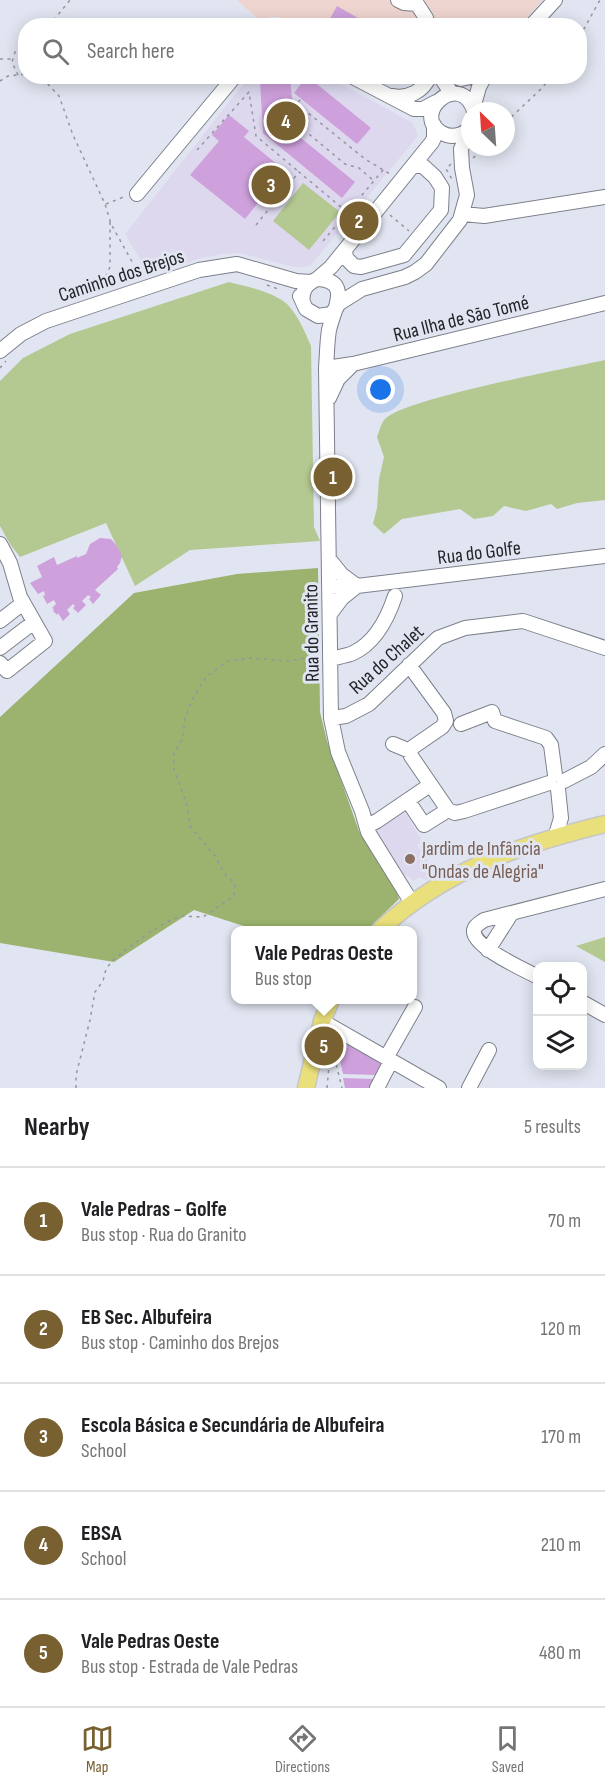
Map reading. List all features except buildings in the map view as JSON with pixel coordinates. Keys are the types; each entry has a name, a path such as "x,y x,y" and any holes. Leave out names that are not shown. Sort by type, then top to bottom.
{"main road":[{"path":"385,926 412,903 454,876 497,856 605,824"},
{"path":"306,1088 322,1022 329,1004"}],"street":[{"path":"398,0 404,3 418,2 426,18"},
{"path":"538,18 555,0"},
{"path":"137,194 227,84"},
{"path":"365,84 435,126 444,134 457,136 461,134"},
{"path":"384,95 408,96 426,84"},
{"path":"335,286 339,297 331,314 324,316 307,309 303,293 314,280 332,267 434,138 433,108 437,101 438,84"},
{"path":"446,84 455,94 465,97 468,102"},
{"path":"384,95 414,109 423,109 466,90 471,84"},
{"path":"476,102 481,84"},
{"path":"435,126 460,164"},
{"path":"314,280 330,282 345,289 362,289 405,277 426,264 463,214 467,195 460,164 461,148"},
{"path":"345,250 346,258 354,266 361,267 404,255 441,210 442,188 435,177 423,166 414,165"},
{"path":"463,214 484,216 605,197"},
{"name":"Caminho dos Brejos","path":"5,354 21,334 46,321 199,270 220,266 237,264 262,276 298,294 307,309"},
{"name":"Caminho dos Brejos","path":"262,276 304,282 314,280"},
{"path":"337,305 362,289"},
{"name":"Rua Ilha de São Tomé","path":"326,368 353,364 605,303"},
{"name":"Rua do Granito","path":"337,305 327,343 326,368 331,718 338,752 368,832 412,903"},
{"name":"Rua do Granito","path":"307,309 324,332 327,343"},
{"path":"327,343 340,361 353,364"},
{"path":"327,403 338,379 353,364"},
{"path":"0,544 10,563 22,600 45,641 7,671 0,663"},
{"name":"Rua do Golfe","path":"329,587 357,586 605,556"},
{"path":"329,559 342,575 357,586 342,598 330,614"},
{"path":"330,652 352,653 368,643 387,618 395,596"},
{"path":"0,621 22,600"},
{"name":"Rua do Chalet","path":"331,718 346,716 369,704 438,638 465,628 523,621 605,648"},
{"path":"0,648 34,622"},
{"path":"409,665 444,714 446,721 442,727 413,747 410,752"},
{"path":"461,724 492,712 495,721 546,738 551,746 561,818 555,838"},
{"path":"393,744 410,752 430,785 451,812"},
{"path":"408,801 424,825 451,812 557,782 591,767 605,754"},
{"path":"367,826 430,785"},
{"path":"561,818 577,831"},
{"path":"533,975 488,950 475,937 476,926 484,920 605,889"},
{"path":"488,950 511,914"},
{"path":"587,1005 605,1015"},
{"path":"377,1088 415,1008"},
{"path":"322,1022 439,1088"},
{"path":"469,1088 489,1050"}],"path":[{"path":"55,18 70,0"},
{"path":"587,22 600,0"},
{"path":"0,81 8,76 18,75 12,62 15,52 18,50"},
{"path":"0,59 13,59"},
{"path":"48,84 59,96 73,135 105,204 110,220 146,287"},
{"path":"515,114 545,84"},
{"path":"197,150 249,92 256,136 347,212"},
{"path":"288,113 301,99"},
{"path":"297,104 365,159 384,169 390,175"},
{"path":"292,120 345,164 359,168 374,181"},
{"path":"453,183 446,169 448,165 460,164 475,156"},
{"path":"323,241 384,169"},
{"path":"256,225 300,172"},
{"path":"105,204 137,194"},
{"path":"102,302 99,288 110,267 110,220"},
{"path":"262,276 278,290"},
{"path":"0,368 5,354"},
{"path":"76,1088 76,1075 95,992 103,981 106,969 114,959 165,923 180,916 203,917 234,896 235,884 224,873 215,856 191,828 186,801 174,769 174,753 183,738 185,718 193,698 206,677 228,661 251,658 289,661 330,652"},
{"path":"327,1088 331,1043 342,1088"}],"shaded area":[{"path":"237,0 543,0 526,18 257,18"},
{"path":"243,84 341,84 413,123 418,136 311,265 306,267 294,267 240,253 205,257 149,275 125,234"},
{"name":"Jardim de Infância \"Ondas de Alegria\"","path":"404,811 422,841 417,845 437,874 427,880 420,877 413,881 404,875 373,831"}],"green space":[{"path":"303,183 340,212 309,250 273,221"},
{"path":"229,282 267,293 287,304 298,318 311,346 314,527 320,541 190,550 135,586 106,523 20,557 0,526 0,381 23,358 70,334"},
{"path":"605,360 605,500 577,503 557,509 551,504 526,511 504,506 493,516 474,519 460,509 402,519 384,534 373,524 384,457 377,437 384,420 397,412 452,394"},
{"path":"318,568 320,712 327,741 359,831 393,881 399,899 371,926 244,926 194,910 114,962 0,943 0,717 134,593 237,574"},
{"path":"605,937 605,962 576,946"}],"place":[{"name":"EBSA","path":"286,121"},
{"name":"Escola Básica e Secundária de Albufeira","path":"271,185"},
{"name":"EB Sec. Albufeira","path":"359,221"},
{"name":"Vale Pedras - Golfe","path":"333,477"},
{"name":"Jardim de Infância \"Ondas de Alegria\"","path":"410,859"},
{"name":"Vale Pedras Oeste","path":"324,1046"}]}
